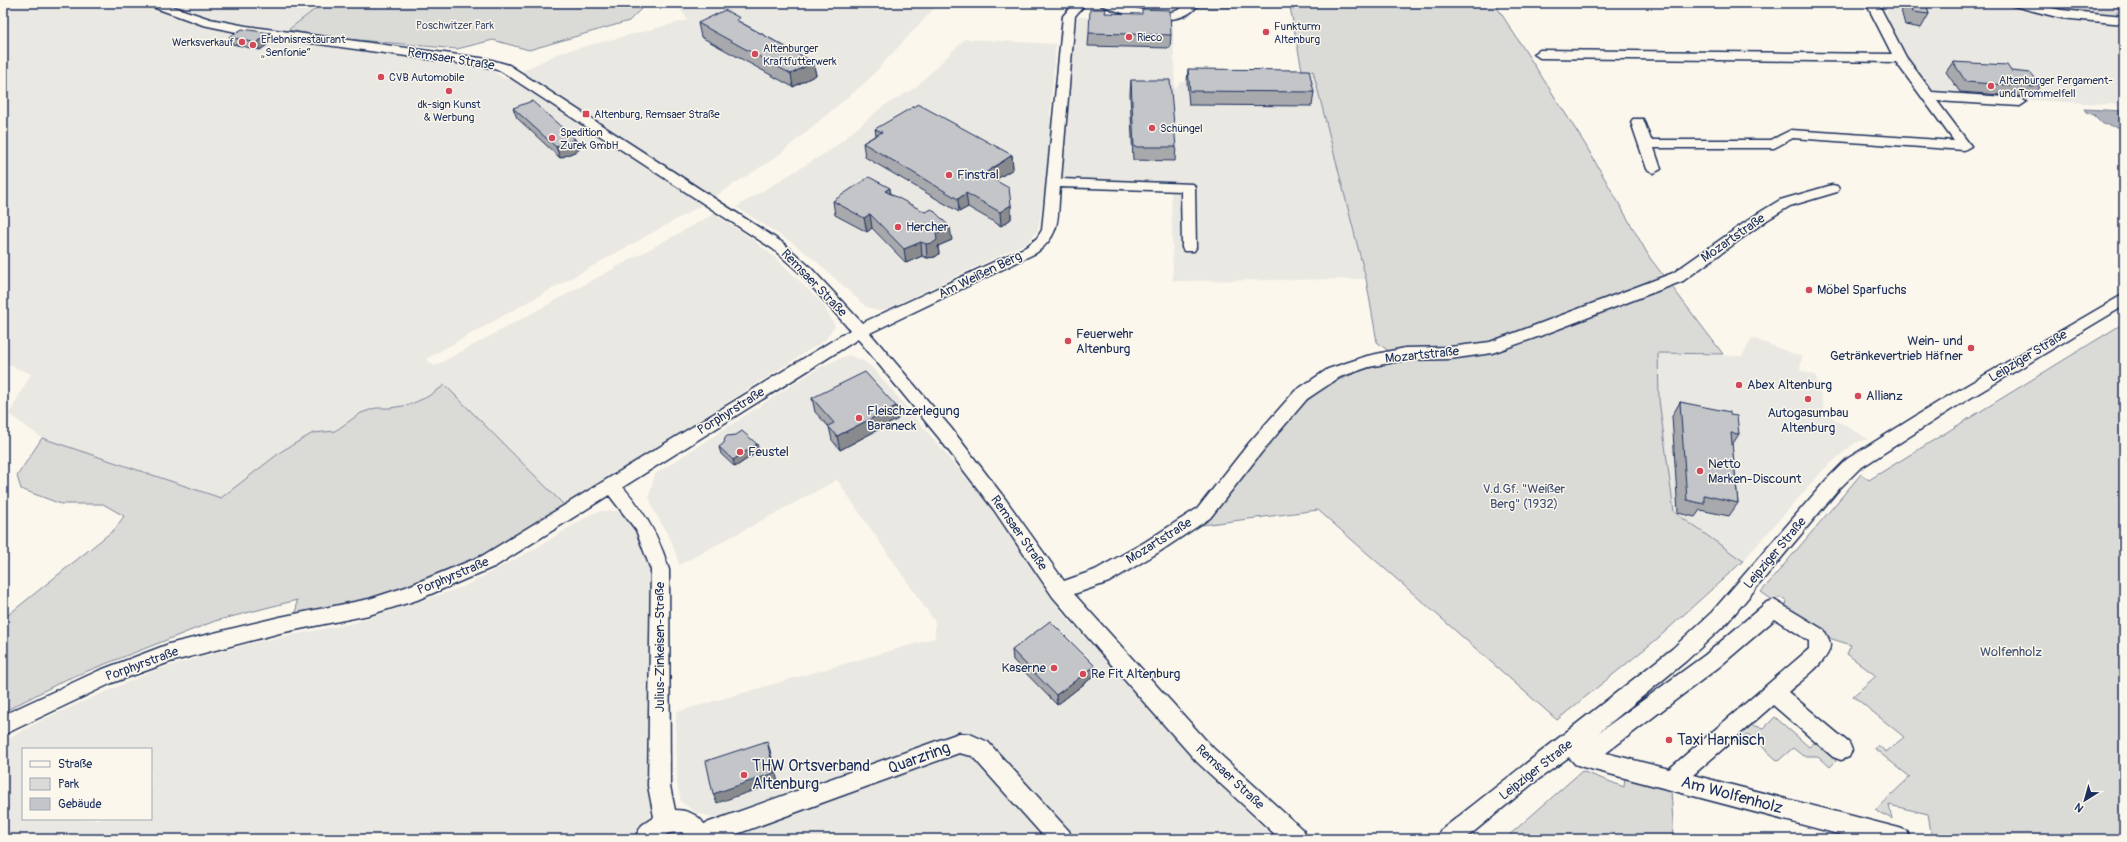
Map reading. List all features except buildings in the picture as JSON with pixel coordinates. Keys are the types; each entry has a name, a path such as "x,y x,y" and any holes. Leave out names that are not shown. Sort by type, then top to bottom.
{"street":[{"name":"Remsaer Straße","path":"151,3 207,22 246,30 488,63 504,68 778,246 805,270 860,331 945,433 1000,505 1060,591 1183,731 1296,839"},
{"name":"Am Weißen Berg","path":"860,331 963,284 1031,250 1043,241 1049,230 1069,16 1080,3"},
{"path":"1105,3 1135,13 1159,15 1182,13 1191,6 1191,3"},
{"path":"1646,144 1774,144 1791,134 1964,146 1900,58 1872,3"},
{"path":"2014,3 2061,14 2124,20"},
{"path":"1540,54 1900,58"},
{"path":"1928,96 2020,102"},
{"path":"1638,122 1654,169"},
{"path":"1053,182 1188,187 1189,248"},
{"name":"Mozartstraße","path":"1060,591 1102,576 1152,547 1204,513 1255,448 1301,395 1334,373 1366,362 1405,354 1450,353 1492,347 1534,332 1678,277 1762,216 1784,203 1832,189"},
{"name":"Leipziger Straße","path":"1576,750 1719,618 1833,484 1853,464 1946,405 2124,299"},
{"name":"Porphyrstraße","path":"3,725 105,677 169,653 280,625 369,607 410,594 454,577 489,561 860,331"},
{"name":"Julius-Zinkeisen-Straße","path":"612,486 645,527 654,548 660,570 659,786 666,822"},
{"name":"Leipziger Straße","path":"1448,839 1524,777 1576,750 1712,661 1774,608 1817,636 1820,645 1817,654 1673,779"},
{"path":"1773,692 1841,750"},
{"name":"Quarzring","path":"699,838 959,743 970,744 980,749 1061,839"},
{"name":"Am Wolfenholz","path":"1576,750 1673,779 1898,839"},
{"path":"645,839 656,827 666,822 679,820 690,824 699,838"}],"shaded area":[{"path":"9,3 323,3 288,30 280,41 485,67 506,79 559,53 688,20 677,5 683,3 939,3 866,82 775,158 695,209 426,359 435,366 714,214 751,238 776,258 823,304 835,326 825,340 565,506 445,385 427,397 409,405 390,408 376,408 361,413 335,431 313,433 282,451 221,498 42,438 9,414 31,374 3,363 3,6"},
{"path":"1113,3 1178,3 1179,10 1150,11 1132,9"},
{"path":"1885,3 1998,3 2065,18 2124,24 2124,105 1938,94 1931,91 1905,54 1888,19"},
{"path":"1078,17 1173,20 1175,89 1180,82 1313,71 1366,279 1173,281 1171,191 1074,190 1044,193 1038,230 1028,242 885,310 878,311 865,306 816,261 794,244 736,207 832,149 882,107 915,88 965,39 1056,44 1050,117 1066,120 1074,38"},
{"path":"2084,109 2124,111 2124,129 2103,124 2094,115 2086,112"},
{"path":"1752,338 1802,357 1800,370 1816,376 1825,413 1868,439 1855,443 1824,469 1743,561 1674,512 1659,400 1657,353 1742,356"},
{"path":"848,355 864,361 875,370 984,499 1057,606 1195,762 1276,839 716,839 716,818 697,813 681,802 677,783 676,712 935,638 935,622 837,480 679,565 672,542 653,509 649,496 655,474 820,367"},
{"path":"602,511 620,511 630,520 637,532 649,562 651,572 649,780 651,814 637,839 3,839 3,741 46,718 155,670 252,643 353,623 463,587 536,548 593,513"}],"green space":[{"name":"Poschwitzer Park","path":"323,3 652,3 642,8 629,21 529,50 493,40 457,49 326,37 288,30"},
{"name":"V.d.Gf. \"Weißer Berg\" (1932)","path":"1197,3 1522,3 1495,4 1585,144 1650,258 1723,354 1658,353 1659,400 1674,512 1743,561 1657,639 1557,720 1318,510 1202,525 1288,419 1304,403 1329,384 1363,370 1400,360 1377,342 1366,279 1313,71 1302,70 1290,7 1198,8"},
{"path":"2029,3 2115,3 2123,6 2114,17"},
{"name":"Wolfenholz","path":"2124,323 2124,839 1940,839 1931,832 1928,814 1889,805 1892,819 1875,810 1910,777 1875,749 1878,745 1886,752 1904,737 1853,696 1876,676 1847,654 1851,645 1832,639 1785,608 1787,602 1780,597 1774,601 1761,592 1861,474 1869,480"},
{"path":"445,385 565,506 501,547 479,559 434,578 389,593 296,616 297,600 215,621 67,679 3,712 3,619 115,529 124,516 103,504 61,504 21,489 17,476 42,438 221,498 282,451 313,433 335,431 361,413 376,408 390,408 409,405 427,397"},
{"path":"1775,717 1809,747 1818,740 1834,754 1836,761 1830,767 1818,756 1803,756 1793,748 1778,761 1748,734 1739,741 1737,735 1750,725 1764,728"},
{"path":"1582,771 1624,787 1625,777 1671,790 1674,839 1503,839"}],"place":[{"name":"Funkturm Altenburg","path":"1266,32"},
{"name":"Rieco","path":"1129,37"},
{"name":"Werksverkauf","path":"242,42"},
{"name":"Erlebnisrestaurant „Senfonie“","path":"253,45"},
{"name":"Altenburger Kraftfutterwerk","path":"755,54"},
{"name":"CVB Automobile","path":"381,77"},
{"name":"Altenburger Pergament- und Trommelfell","path":"1991,86"},
{"name":"dk-sign Kunst & Werbung","path":"449,91"},
{"name":"Altenburg, Remsaer Straße","path":"586,114"},
{"name":"Schüngel","path":"1152,128"},
{"name":"Spedition Zurek GmbH","path":"552,138"},
{"name":"Finstral","path":"949,175"},
{"name":"Hercher","path":"898,227"},
{"name":"Möbel Sparfuchs","path":"1809,290"},
{"name":"Feuerwehr Altenburg","path":"1068,341"},
{"name":"Wein- und Getränkevertrieb Häfner","path":"1971,348"},
{"name":"Abex Altenburg","path":"1739,385"},
{"name":"Allianz","path":"1858,396"},
{"name":"Autogasumbau Altenburg","path":"1808,399"},
{"name":"Fleischzerlegung Baraneck","path":"859,418"},
{"name":"Feustel","path":"740,452"},
{"name":"Netto Marken-Discount","path":"1700,471"},
{"name":"Kaserne","path":"1054,668"},
{"name":"Re Fit Altenburg","path":"1083,674"},
{"name":"Taxi Harnisch","path":"1669,740"},
{"name":"THW Ortsverband Altenburg","path":"744,775"}]}
